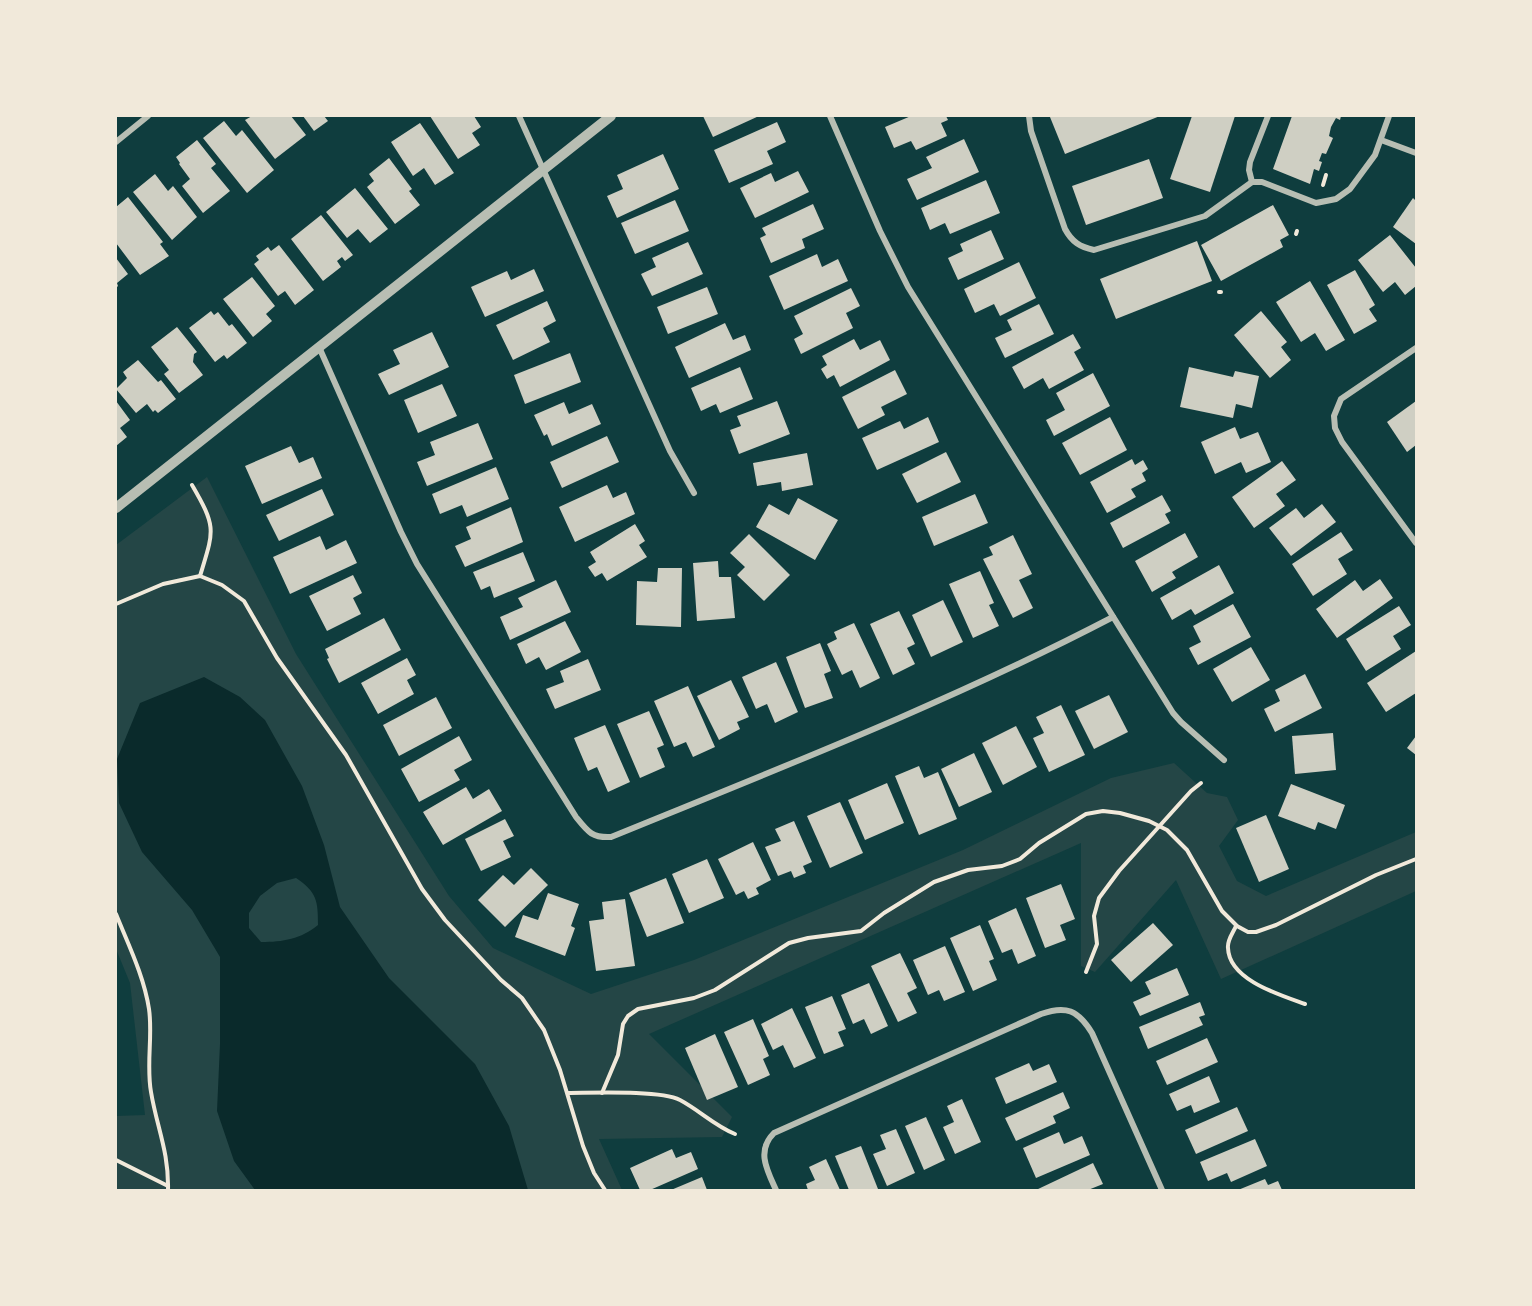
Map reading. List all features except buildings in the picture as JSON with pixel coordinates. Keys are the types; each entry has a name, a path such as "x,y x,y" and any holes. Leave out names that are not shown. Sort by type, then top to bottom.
{"street":[{"path":"116,142 148,116"},
{"path":"519,116 670,451 694,493"},
{"path":"116,508 611,116"},
{"path":"830,116 880,231 908,288 1173,713 1180,722 1224,760"},
{"path":"1029,116 1031,131 1065,229 1069,237 1084,248 1094,250 1205,216 1252,182 1262,182 1316,203 1336,199 1350,189 1375,155 1389,116"},
{"path":"1252,182 1250,162 1268,116"},
{"path":"1381,140 1416,153"},
{"path":"320,347 417,564 576,818 598,838 611,837 930,706 1113,617"},
{"path":"1416,348 1341,399 1334,416 1335,428 1342,442 1416,543"},
{"path":"776,1191 763,1156 765,1145 774,1133 1041,1014 1059,1009 1066,1009 1077,1015 1092,1032 1162,1191"}],"path":[{"path":"1323,185 1326,175"},
{"path":"192,485 208,512 211,523 211,537 200,576"},
{"path":"116,604 163,584 200,576 222,585 244,601 277,658 346,755 422,889 445,921 501,980 522,998 544,1030 568,1093 583,1146 594,1173 605,1191"},
{"path":"1086,972 1097,944 1094,916 1099,898 1113,878 1159,826 1191,791 1202,783"},
{"path":"602,1093 618,1055 623,1024 638,1009 694,998 715,990 789,943 808,938 861,931 884,913 934,882 968,870 1002,866 1020,859 1039,843 1086,814 1103,811 1120,813 1159,826 1182,843 1222,910 1236,926 1248,932 1265,929 1377,875 1416,859"},
{"path":"116,914 134,957 149,1010 150,1088 165,1147 168,1188"},
{"path":"1236,926 1228,942 1232,964 1252,981 1284,997 1305,1004"},
{"path":"568,1093 656,1095 679,1100 723,1129 735,1134"},
{"path":"116,1160 168,1188"}],"shaded area":[{"path":"207,477 296,654 449,896 493,948 591,994 694,960 963,850 1111,778 1174,763 1207,793 1227,797 1238,820 1219,846 1237,881 1266,896 1416,832 1416,891 1221,979 1176,880 1095,972 1081,966 1081,843 649,1034 732,1117 722,1137 599,1139 622,1190 116,1190 116,1116 145,1115 130,983 116,949 116,545"},
{"path":"204,677 240,697 265,720 302,786 324,845 340,907 389,978 475,1064 509,1126 528,1190 255,1190 234,1161 217,1111 220,957 192,910 142,852 119,803 117,759 140,703","holes":["296,878 308,888 315,898 318,925 305,934 291,939 261,942 249,928 249,913 260,896 277,883"]}]}
